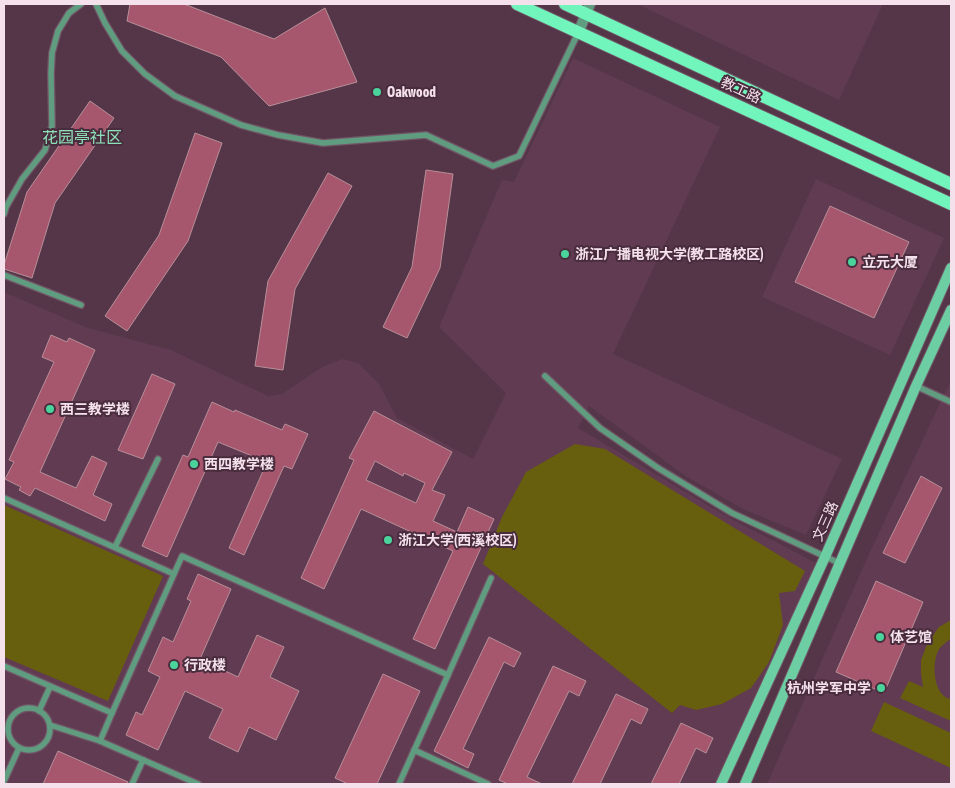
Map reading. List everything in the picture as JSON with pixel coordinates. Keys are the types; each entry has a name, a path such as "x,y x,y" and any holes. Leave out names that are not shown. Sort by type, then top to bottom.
{"main road":[{"name":"教工路","path":"517,4 951,204"},
{"name":"教工路","path":"565,4 588,8 951,184"},
{"name":"文三路","path":"721,784 825,556 951,268"},
{"path":"745,784 839,563 951,310"}],"street":[{"path":"578,31 588,8"}],"lane":[{"path":"4,214 6,207 22,180 45,150 52,126 52,53 58,31 69,13 80,4"},
{"path":"96,4 122,52 145,74 175,96 241,125 278,135 323,143 426,135 493,166 519,156 578,31"},
{"path":"4,275 81,306"},
{"path":"545,376 600,428 658,468 732,514 839,563"},
{"path":"916,386 951,402"},
{"path":"115,547 158,459"},
{"path":"4,498 174,574"},
{"path":"100,741 182,556 448,675"},
{"path":"399,784 491,578"},
{"path":"4,666 112,713"},
{"path":"39,711 50,687"},
{"path":"33,708 44,714 48,719 50,725 48,738 39,748 33,750 19,748 10,739 8,726 11,720 20,710 33,708"},
{"path":"4,717 11,720"},
{"path":"50,725 100,741 198,784"},
{"path":"4,781 19,748"},
{"path":"414,750 488,784"},
{"path":"132,784 144,760"}],"shaded area":[{"path":"637,4 883,4 839,100"},
{"name":"浙江大学(西溪校区)","path":"573,58 720,127 613,354 842,459 806,535 745,510 687,477 589,406 578,428 726,516 820,565 717,784 4,784 4,292 88,328 171,350 268,396 282,394 322,367 342,359 358,363 379,384 397,418 473,459 506,393 439,327 502,180 514,182"},
{"path":"816,179 944,238 890,355 762,297"},
{"name":"杭州学军中学","path":"951,380 951,784 767,784 869,554"},
{"path":"575,444 605,449 805,571 795,591 779,593 783,625 769,662 751,688 722,704 696,710 680,705 672,713 483,564 502,517 526,472"},
{"path":"4,505 163,576 108,701 4,657"},
{"path":"951,620 951,638 939,649 935,660 935,674 940,692 951,700 951,721 900,698 909,681 923,687 921,660 928,642 939,627"},
{"path":"884,702 951,733 951,768 871,731"}],"building":[{"path":"130,4 184,4 274,39 325,8 357,82 269,106 221,57 127,21"},
{"path":"90,101 114,118 55,203 32,278 4,269 27,192"},
{"path":"195,133 222,143 188,241 127,331 105,316 159,235"},
{"path":"426,170 453,174 440,268 407,338 383,327 412,267"},
{"path":"328,173 352,186 295,289 283,370 255,366 268,281"},
{"name":"立元大厦","path":"830,206 909,242 874,318 795,282"},
{"name":"西三教学楼","path":"51,335 67,342 69,338 95,350 40,472 76,488 92,456 107,463 93,495 112,504 105,521 35,488 30,496 19,490 21,487 5,479 14,462 9,460 54,362 42,357"},
{"path":"152,374 175,384 143,459 118,450"},
{"path":"212,402 282,430 285,424 308,434 292,469 284,466 244,555 229,548 267,462 218,442 167,557 142,546 183,455 188,457"},
{"path":"374,411 452,452 432,490 445,495 433,521 457,532 468,507 494,519 435,649 413,639 453,551 361,509 324,589 301,578 354,460 349,458","holes":["375,461 403,476 404,473 425,483 416,503 366,480"]},
{"path":"921,476 942,488 905,563 883,553"},
{"path":"198,574 231,589 200,659 238,677 257,635 284,647 270,677 299,691 276,740 249,727 238,752 209,738 223,709 185,691 158,750 126,735 136,712 142,715 160,677 148,671 163,637 173,642 191,601 187,599"},
{"name":"体艺馆","path":"876,581 923,602 884,693 836,672"},
{"path":"489,637 521,653 514,667 504,662 463,749 474,754 468,768 434,751"},
{"path":"553,666 586,681 579,696 569,691 527,777 542,784 508,784 499,780"},
{"path":"383,674 420,691 377,784 348,784 335,778"},
{"path":"616,694 648,709 641,724 631,719 600,784 572,784"},
{"path":"681,723 713,738 706,753 696,748 679,784 651,784"},
{"path":"58,751 128,782 127,784 43,784"}],"place":[{"name":"Oakwood","path":"377,92"},
{"name":"浙江广播电视大学(教工路校区)","path":"565,254"},
{"name":"立元大厦","path":"852,262"},
{"name":"西三教学楼","path":"50,409"},
{"name":"西四教学楼","path":"194,464"},
{"name":"浙江大学(西溪校区)","path":"388,540"},
{"name":"体艺馆","path":"880,637"},
{"name":"行政楼","path":"174,665"},
{"name":"杭州学军中学","path":"881,688"}],"district":[{"name":"花园亭社区","path":"82,137"}]}
